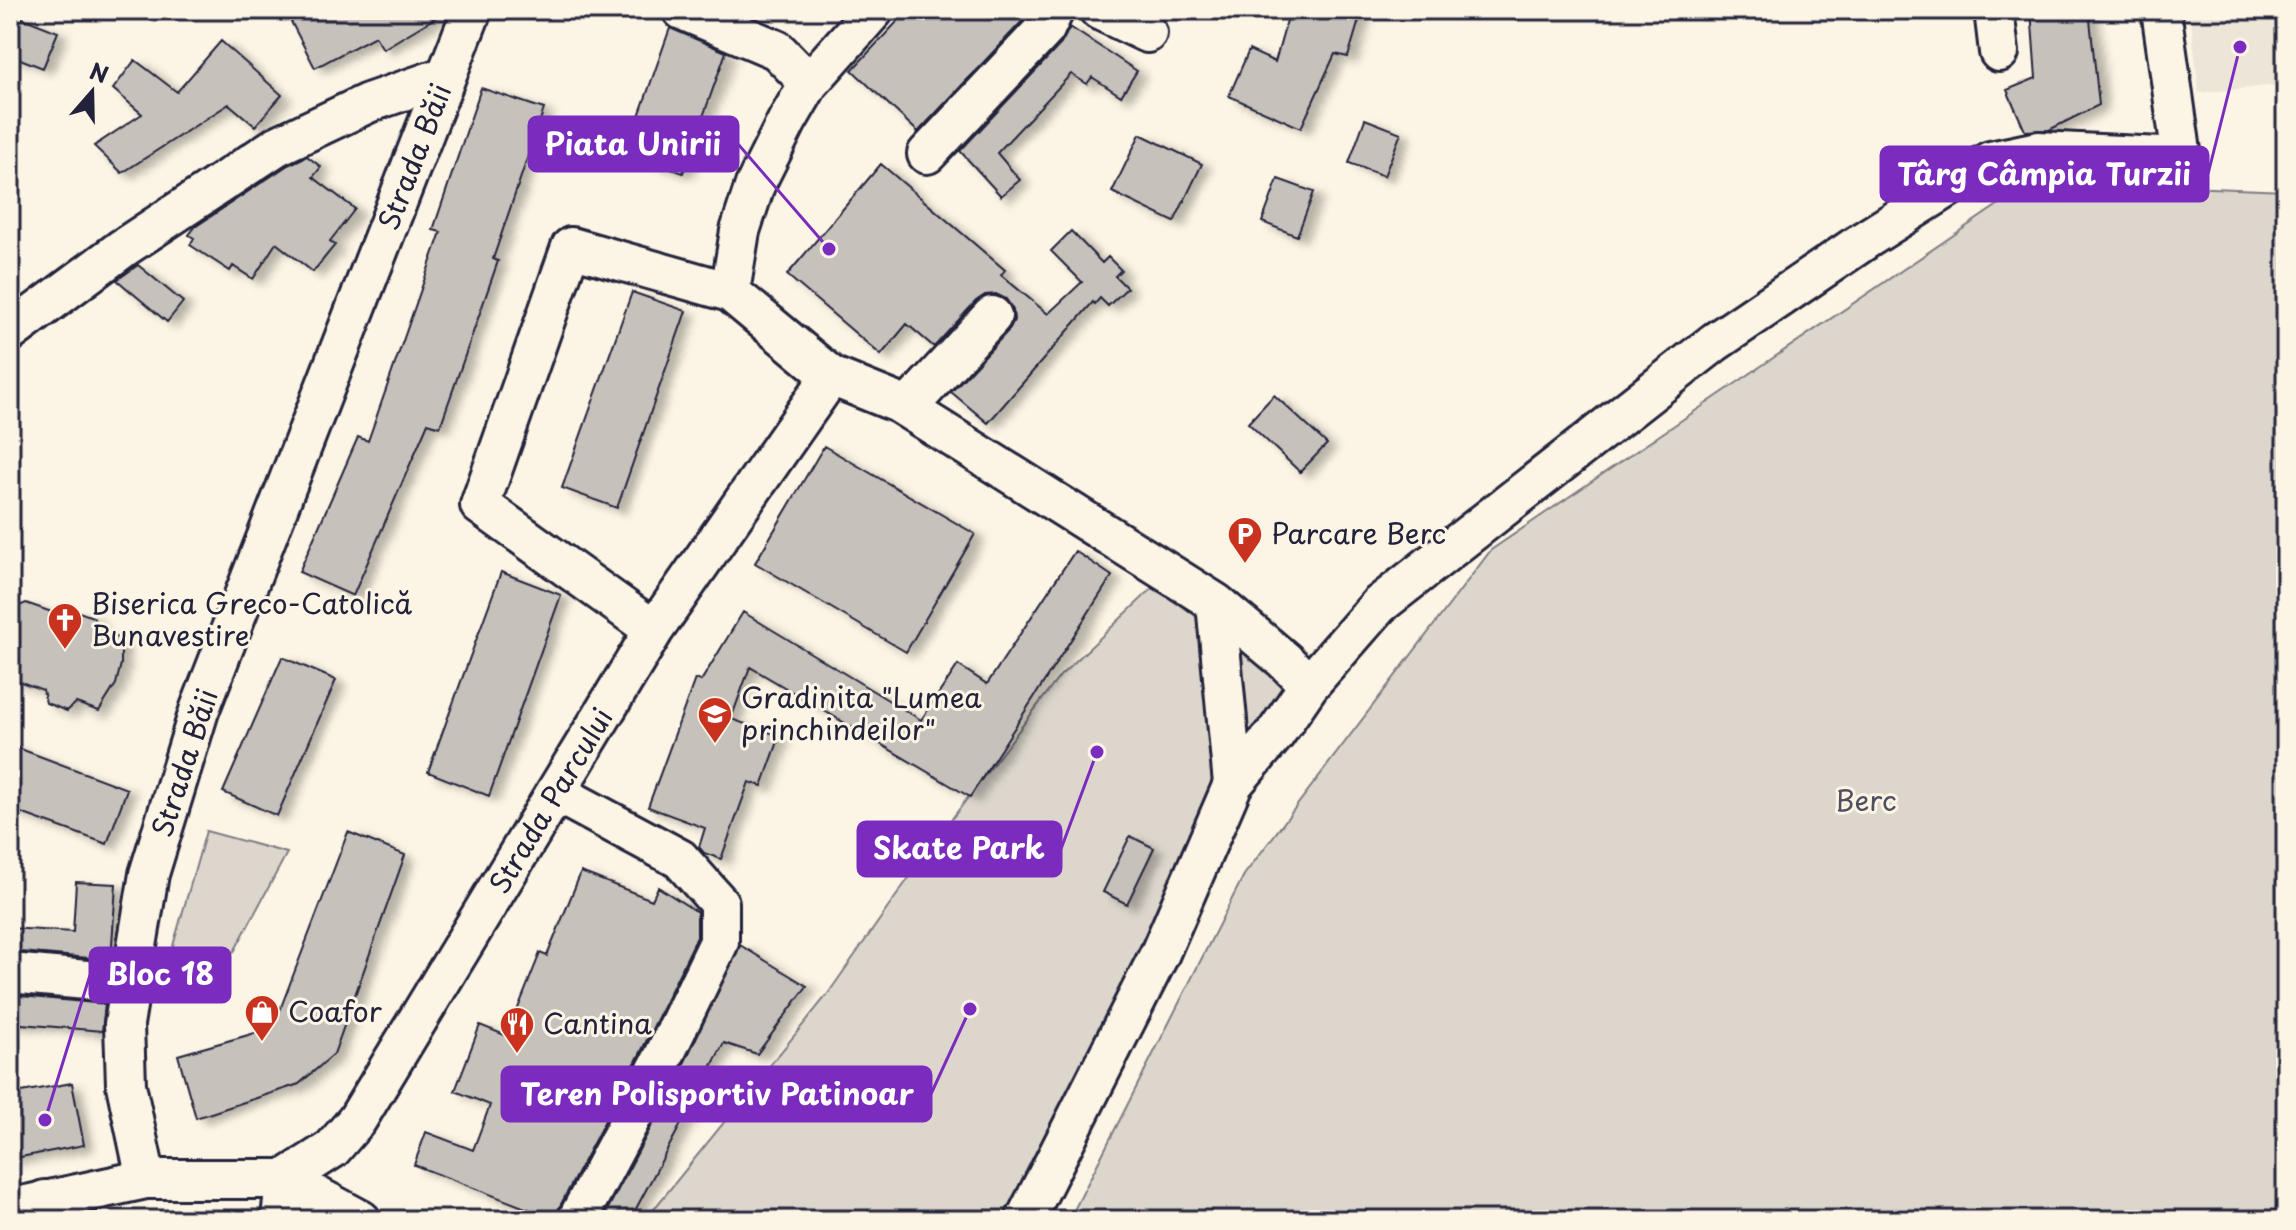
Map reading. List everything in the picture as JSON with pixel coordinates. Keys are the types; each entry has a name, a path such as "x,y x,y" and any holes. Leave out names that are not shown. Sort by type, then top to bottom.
{"street":[{"name":"Strada Băii","path":"146,1179 126,1085 124,1024 149,874 199,711 472,10"},
{"path":"682,10 777,50 809,83"},
{"path":"730,292 740,231 755,185 809,83 874,10"},
{"path":"927,154 1045,29 1054,10"},
{"path":"1099,10 1147,33"},
{"path":"1994,10 1999,52"},
{"path":"1025,1220 1160,953 1233,784 1276,733 1309,685 1379,605 1715,342 1865,240 1990,161 2038,151 2182,158 2161,10"},
{"path":"10,332 123,248 277,146 368,103 446,76"},
{"path":"654,630 480,505 571,247 730,292 831,376 909,406 992,316"},
{"name":"Strada Parcului","path":"285,1179 332,1149 357,1120 654,630 831,376"},
{"path":"898,403 1216,603 1309,685"},
{"path":"1216,603 1233,784"},
{"path":"557,793 680,859 719,903 719,942 661,1062 577,1220"},
{"path":"10,973 130,984"},
{"path":"26,1210 146,1179 285,1179 361,1220"},
{"path":"281,1220 285,1179"}],"shaded area":[{"path":"2190,10 2286,10 2286,84 2199,93"}],"green space":[{"name":"Berc","path":"2033,181 2286,191 2286,1220 1069,1220 1244,875 1491,550"},
{"path":"1159,582 1207,627 1219,794 1016,1220 645,1220 827,995 929,849 1060,676"},
{"path":"1242,646 1291,682 1257,732 1246,728 1235,647"},
{"path":"206,831 287,853 235,950 207,987 165,1000 162,984"}],"building":[{"path":"285,10 448,10 383,49 375,36 315,68"},
{"path":"908,10 1030,10 918,132 852,70"},
{"path":"1290,10 1362,10 1348,57 1335,54 1301,128 1229,96 1249,50 1275,62"},
{"path":"2031,10 2089,10 2099,105 2049,130 2025,131 2007,90 2036,78"},
{"path":"10,13 58,32 43,68 10,55"},
{"path":"1070,27 1137,71 1121,96 1092,77 1087,84 1071,74 997,153 1020,180 1001,196 960,151 1061,44"},
{"path":"670,28 726,52 683,173 626,153"},
{"path":"221,41 282,95 255,126 229,104 122,173 94,146 142,114 113,89 135,60 177,92"},
{"path":"481,88 544,109 493,259 498,261 440,427 428,423 353,596 299,572 358,437 368,441 441,232 433,230"},
{"path":"1365,119 1401,133 1384,176 1349,163"},
{"path":"1140,134 1202,164 1174,222 1112,192"},
{"path":"307,156 321,167 313,177 355,209 330,241 335,245 313,272 276,243 253,279 233,266 230,271 190,245 194,238 189,235 195,227 288,165"},
{"path":"881,164 1005,270 1001,275 1048,314 1082,282 1051,251 1071,231 1102,263 1108,257 1121,270 1115,276 1127,288 1108,306 1100,298 1095,304 1093,302 988,423 951,392 1009,330 1014,320 1013,310 1006,299 996,294 985,295 976,301 934,347 907,324 881,355 787,275"},
{"path":"1278,179 1314,192 1297,236 1262,222"},
{"path":"138,265 183,302 167,322 117,280"},
{"path":"632,292 686,311 617,508 562,488"},
{"path":"1274,395 1327,444 1300,472 1248,423"},
{"path":"824,446 975,534 906,652 755,563"},
{"path":"1075,551 1112,576 970,797 750,667 731,719 780,736 762,786 749,782 721,859 704,853 699,847 705,828 648,807 695,679 701,681 743,612 921,720 958,665 987,684"},
{"path":"501,572 561,595 489,796 428,772"},
{"name":"Biserica Greco-Catolică Bunavestire","path":"26,603 63,616 74,610 93,617 101,632 121,639 121,664 116,684 99,711 76,703 67,711 46,703 43,690 10,678 10,610"},
{"path":"282,657 336,680 277,816 223,792"},
{"path":"10,745 127,789 107,844 10,809"},
{"path":"348,832 405,855 334,1054 299,1084 196,1118 178,1055 273,1028"},
{"path":"1130,836 1154,848 1127,904 1103,892"},
{"path":"581,872 652,900 658,887 697,912 697,937 555,1220 532,1220 536,1212 414,1165 426,1132 473,1150 490,1105 455,1091 480,1025 507,1036 540,953 547,956"},
{"path":"76,882 116,884 111,960 10,951 10,928 73,932"},
{"path":"740,945 807,986 757,1054 724,1043 630,1220 602,1220 680,1072"},
{"path":"10,995 105,1004 102,1031 10,1023"},
{"path":"72,1083 84,1145 10,1159 10,1094"}],"place":[{"name":"Târg Câmpia Turzii","path":"2240,47"},
{"name":"Piata Unirii","path":"829,249"},
{"name":"Parcare Berc","path":"1245,565"},
{"name":"Biserica Greco-Catolică Bunavestire","path":"65,651"},
{"name":"Gradinita \"Lumea princhindeilor\"","path":"715,745"},
{"name":"Skate Park","path":"1097,752"},
{"name":"Teren Polisportiv Patinoar","path":"970,1009"},
{"name":"Coafor","path":"262,1043"},
{"name":"Cantina","path":"517,1055"},
{"name":"Bloc 18","path":"45,1120"}]}
